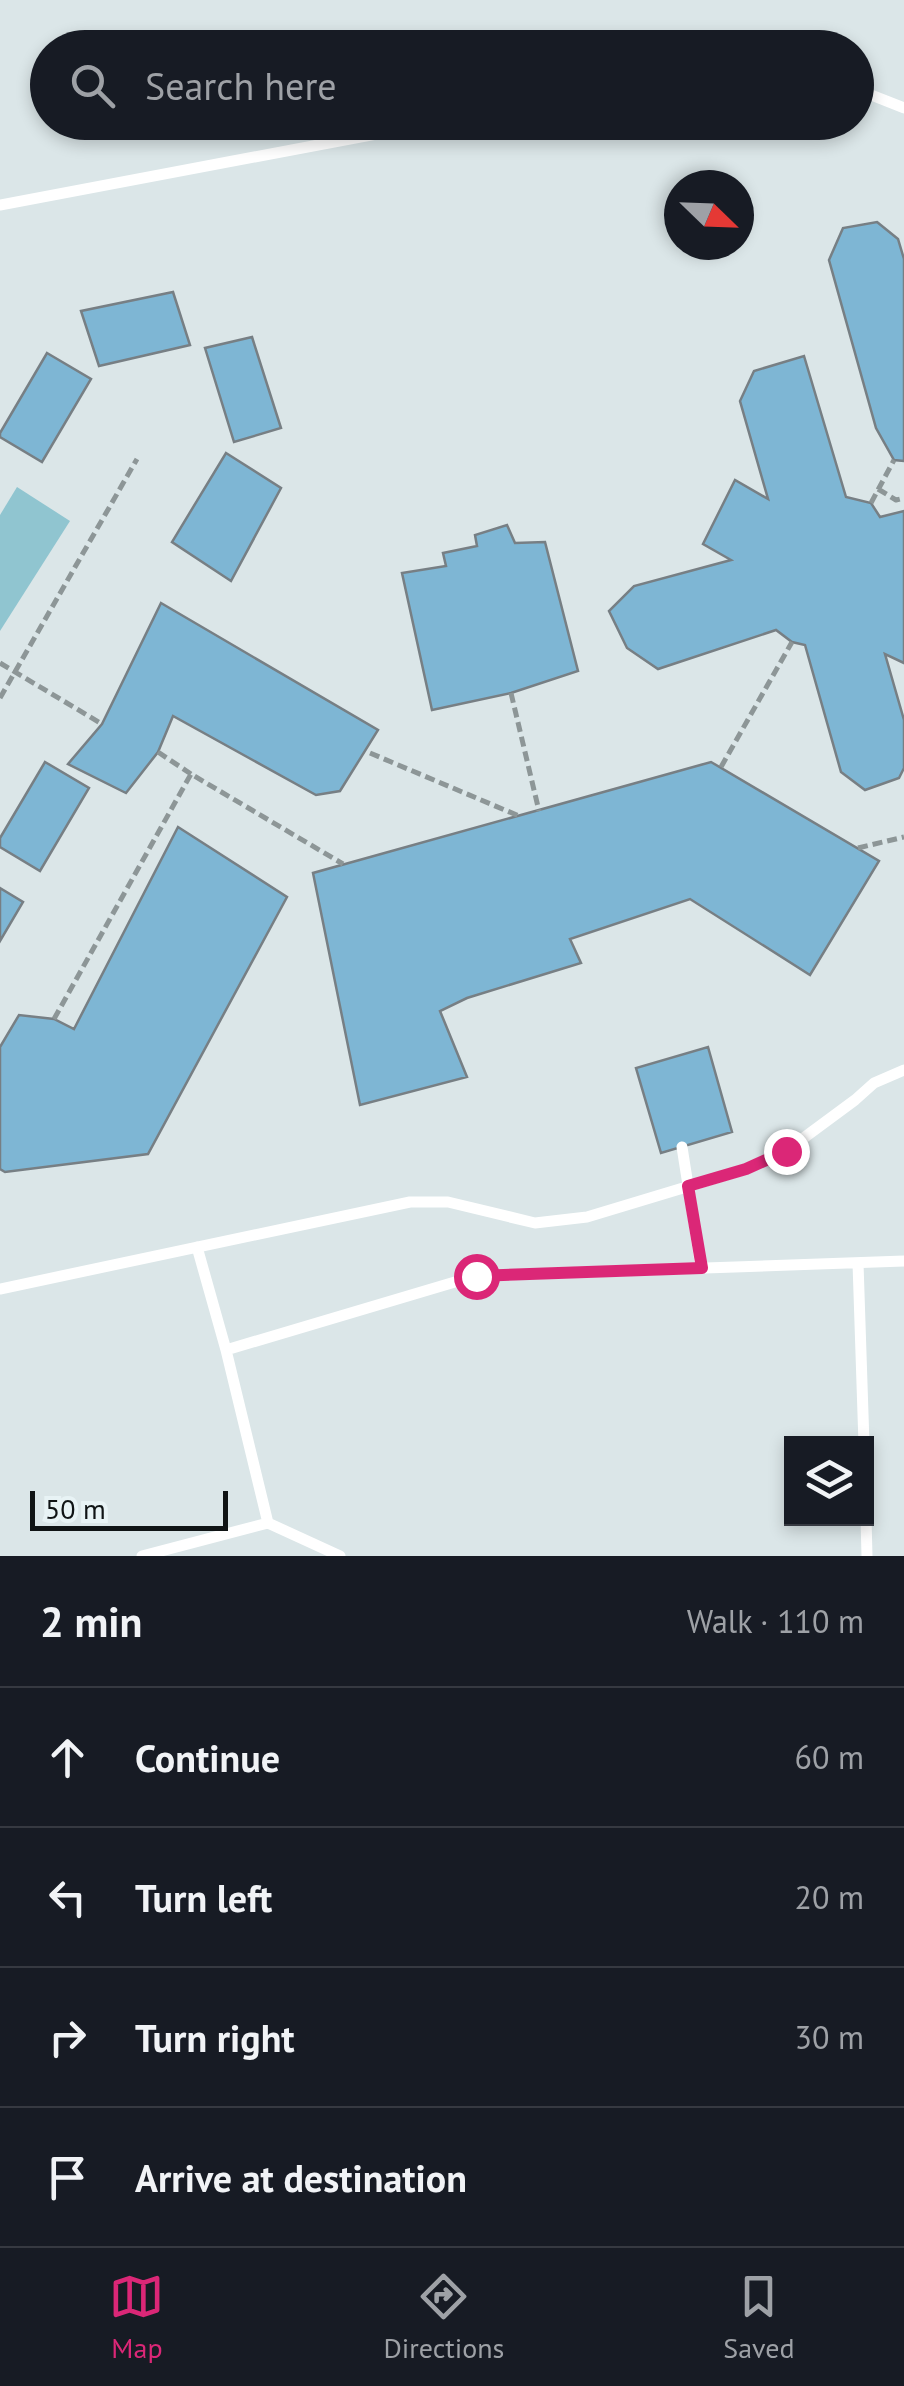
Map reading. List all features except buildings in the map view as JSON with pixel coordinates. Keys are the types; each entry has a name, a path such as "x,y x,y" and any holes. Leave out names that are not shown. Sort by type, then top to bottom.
{"lane":[{"path":"874,96 904,108"},
{"path":"0,205 345,140"},
{"path":"0,1289 410,1202 448,1202 535,1223 587,1217 746,1169 786,1151 874,1083 904,1070"},
{"path":"682,1146 702,1268"},
{"path":"197,1247 268,1523"},
{"path":"226,1350 476,1276 904,1261"},
{"path":"858,1263 864,1436"},
{"path":"142,1556 268,1523 340,1556"},
{"path":"866,1526 868,1556"}],"path":[{"path":"0,698 137,459"},
{"path":"871,503 894,460"},
{"path":"878,489 896,500 904,498"},
{"path":"722,768 792,642"},
{"path":"0,664 102,724"},
{"path":"511,692 539,810"},
{"path":"158,752 343,864"},
{"path":"370,753 520,816"},
{"path":"54,1020 192,774"},
{"path":"858,848 904,837"}],"shaded area":[{"path":"17,487 70,521 0,631 0,515"}],"route":[{"path":"476,1276 702,1268 688,1186 746,1169 786,1151"}]}
